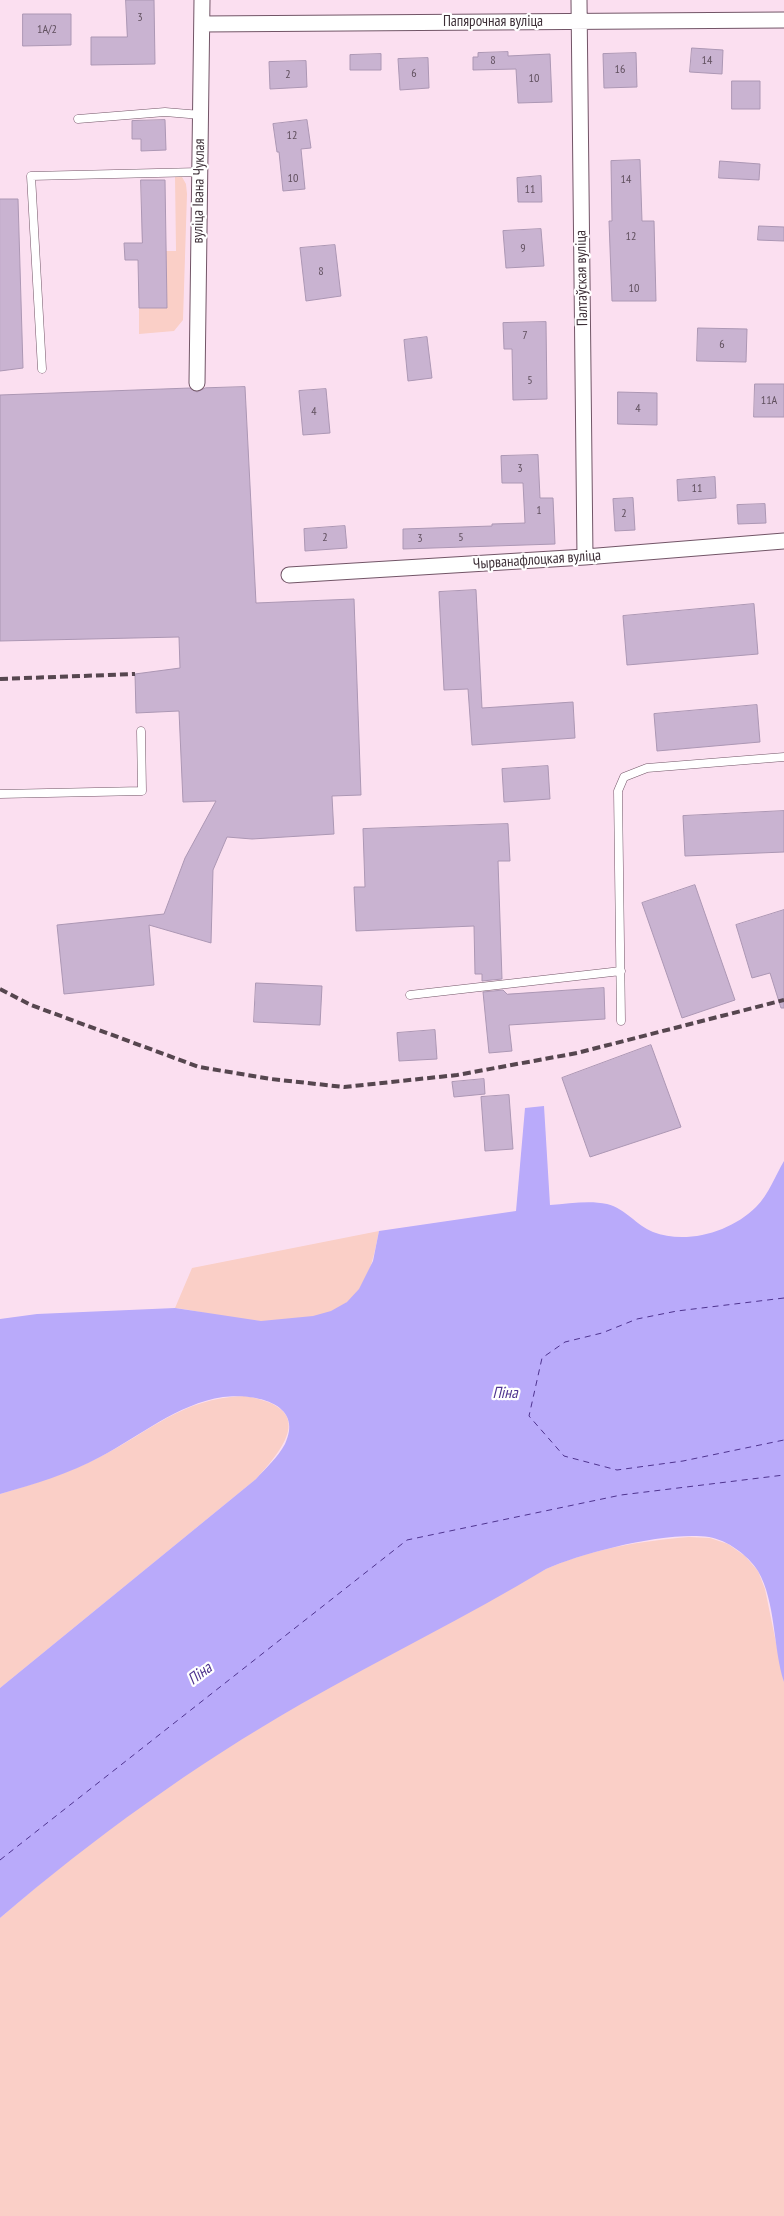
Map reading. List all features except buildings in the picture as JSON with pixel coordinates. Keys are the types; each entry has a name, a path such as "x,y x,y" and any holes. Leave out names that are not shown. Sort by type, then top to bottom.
{"street":[{"name":"вуліца Івана Чуклая","path":"197,382 202,0"},
{"name":"Палтаўская вуліца","path":"579,0 585,557"},
{"name":"Папярочная вуліца","path":"202,24 784,20"},
{"name":"Чырванафлоцкая вуліца","path":"289,575 585,557 784,541"}],"lane":[{"path":"78,119 165,112 201,116"},
{"path":"42,369 31,176 199,172"},
{"path":"0,794 142,791 141,731"},
{"path":"621,1021 618,792 624,777 646,768 784,757"},
{"path":"410,995 621,971"}],"shaded area":[{"path":"175,176 182,177 186,184 187,194 183,320 174,331 139,334 139,308 167,307 166,251 176,251"},
{"path":"379,1231 370,1268 360,1289 349,1301 321,1315 287,1321 254,1321 175,1308 192,1268"},
{"path":"244,1396 266,1401 280,1408 287,1417 289,1428 285,1439 268,1465 256,1479 0,1688 0,1494 86,1464 184,1410 222,1398"},
{"path":"689,1537 710,1538 728,1544 745,1556 758,1571 765,1589 784,1682 784,2216 0,2216 0,1918 89,1844 145,1802 242,1738 342,1680 546,1569 598,1551 652,1541"}],"water":[{"name":"Піна","path":"544,1106 550,1205 586,1202 607,1204 614,1206 647,1229 666,1236 680,1237 708,1234 746,1216 761,1202 784,1161 784,1682 764,1583 754,1565 743,1554 723,1541 709,1537 671,1537 626,1544 562,1562 301,1704 222,1752 109,1831 0,1918 0,1688 256,1479 282,1449 289,1430 288,1418 282,1410 272,1403 248,1397 223,1397 190,1406 76,1469 0,1494 0,1319 37,1314 175,1308 261,1321 313,1316 331,1311 347,1302 359,1289 373,1261 379,1231 516,1211 525,1108"}],"ferry route":[{"path":"784,1298 677,1311 637,1319 602,1333 565,1342 542,1358 529,1416 564,1456 617,1470 683,1461 784,1440"},
{"path":"0,1860 407,1540 621,1495 784,1475"}],"railway":[{"path":"0,679 135,674"},
{"path":"0,989 31,1005 199,1067 271,1079 344,1087 457,1075 577,1053 784,1000"}]}
